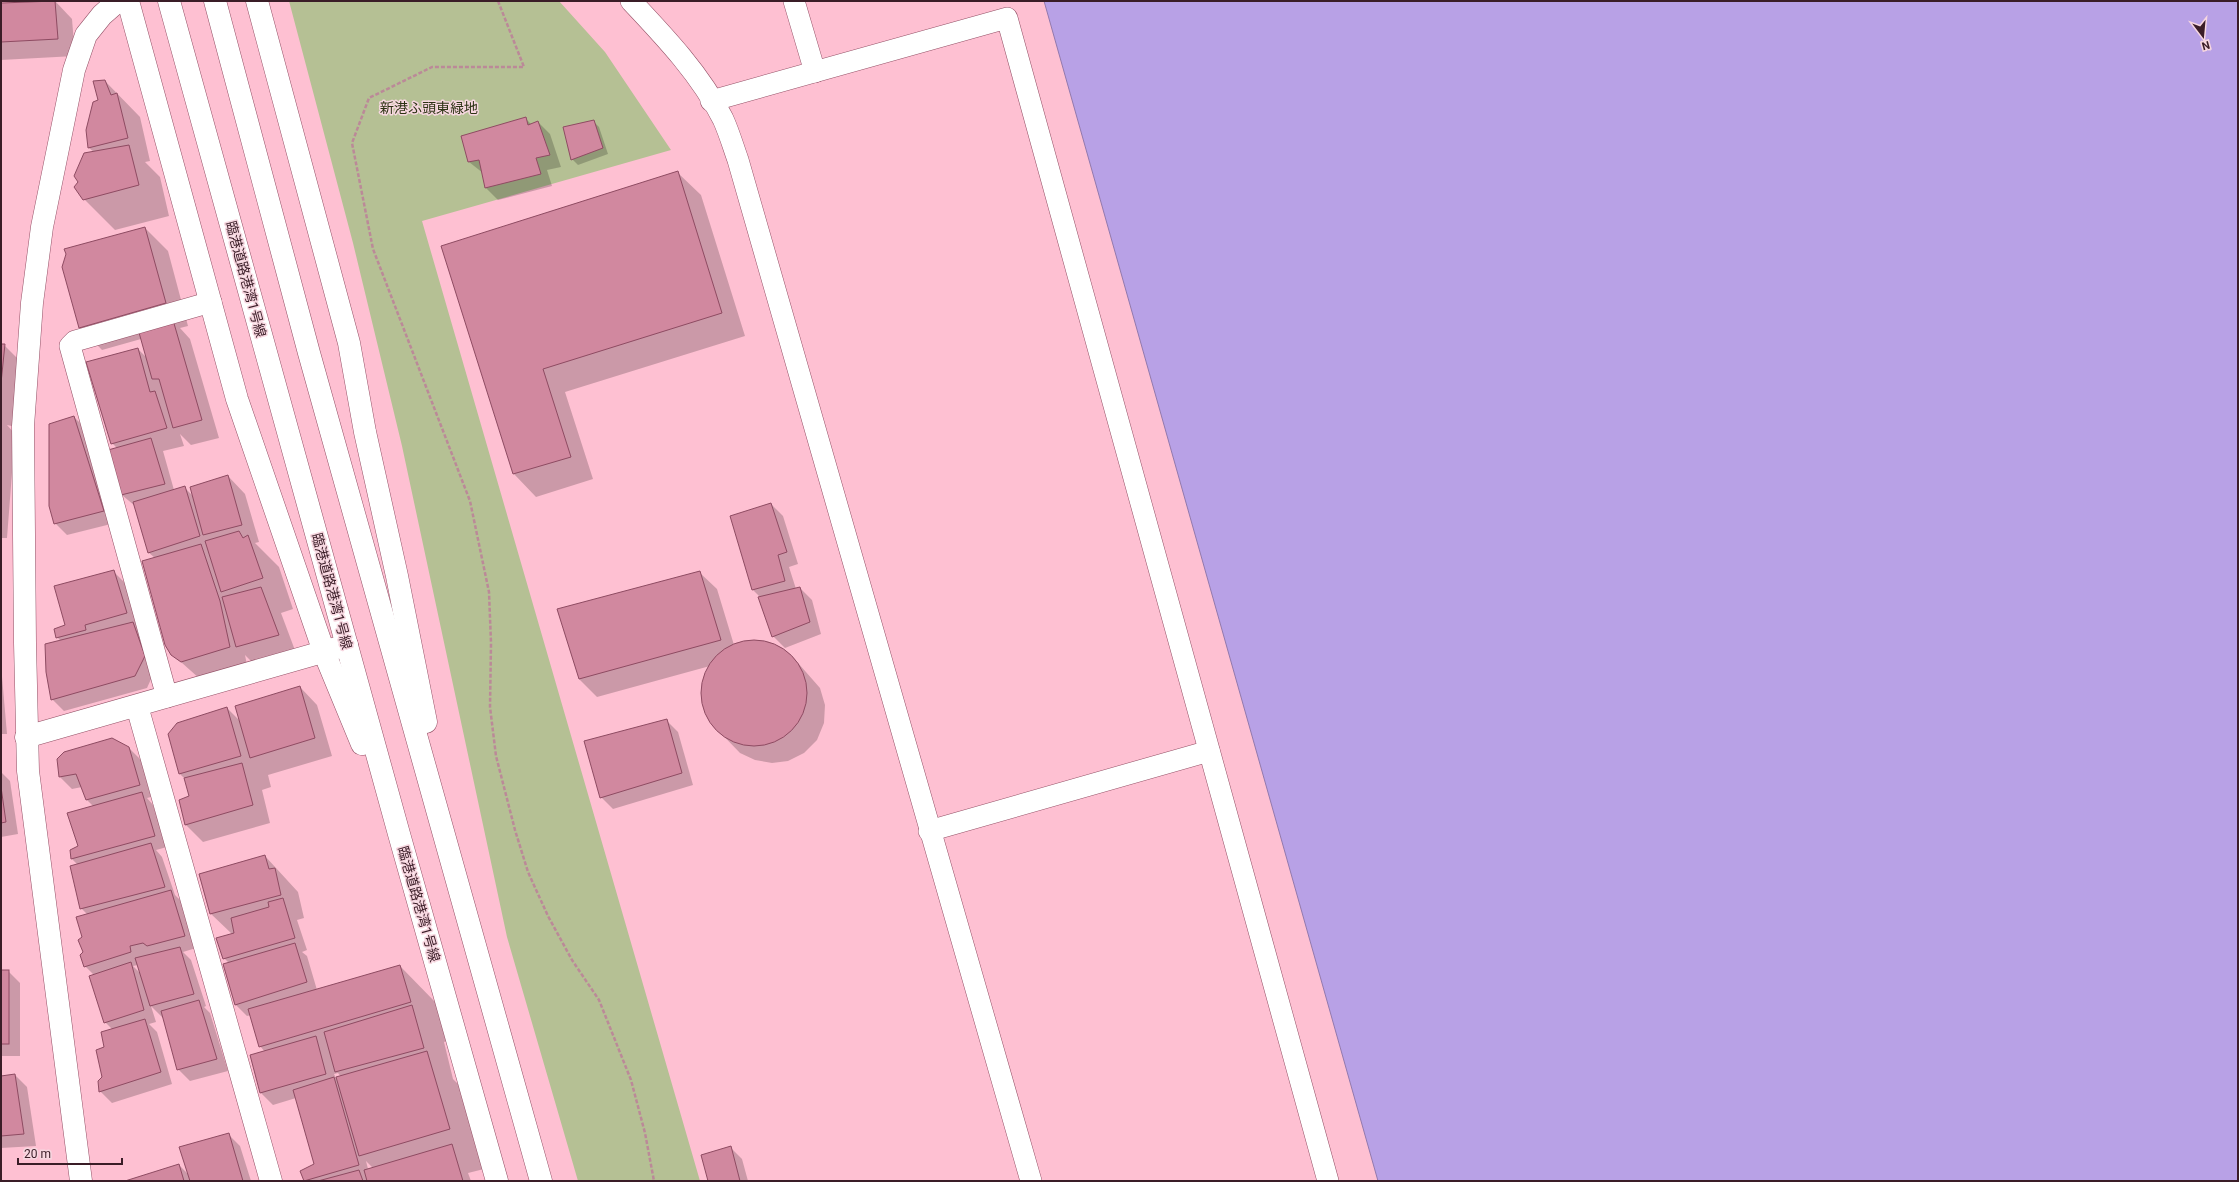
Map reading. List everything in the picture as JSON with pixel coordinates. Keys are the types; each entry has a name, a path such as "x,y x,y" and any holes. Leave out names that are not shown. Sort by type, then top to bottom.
{"street":[{"path":"82,1181 61,1031 28,771 26,737 23,426 32,303 42,227 74,70 86,35 102,15 118,1"},
{"path":"128,1 237,399 324,652 399,834"},
{"name":"臨港道路港湾1号線","path":"169,1 399,834 497,1181"},
{"path":"215,1 308,353 541,1181"},
{"path":"257,1 349,343 365,432 398,584 458,886"},
{"path":"26,737 347,645"},
{"path":"137,706 272,1181"}],"lane":[{"path":"631,1 696,76 722,119 738,160 929,832 1031,1181"},
{"path":"794,1 815,72"},
{"path":"711,101 1007,18 1328,1181"},
{"path":"168,697 70,346 75,341 211,302"},
{"path":"929,832 1209,751"}],"path":[{"path":"498,1 524,67 432,67 369,98 352,143 374,249 470,501 489,592 491,643 490,707 496,756 515,830 528,872 548,916 572,960 599,1000 631,1080 645,1133 654,1181"}],"green space":[{"name":"新港ふ頭東緑地","path":"289,1 559,1 605,52 671,150 422,221 700,1181 578,1181 507,937 402,446 353,243"}],"shaded area":[{"path":"1044,1 2238,1 2238,1181 1378,1181"}],"building":[{"path":"55,1 58,39 1,42 1,3"},
{"path":"105,80 111,95 117,93 128,138 88,148 86,130 93,102 98,100 93,81"},
{"path":"526,117 528,125 538,121 550,155 536,158 541,174 485,188 479,160 468,162 461,136"},
{"path":"594,120 603,148 571,160 563,127"},
{"path":"129,145 139,185 83,200 74,187 78,182 74,176 84,153"},
{"path":"678,171 722,313 543,369 571,457 513,474 441,246"},
{"path":"145,227 166,303 79,328 62,267 66,254 64,249"},
{"path":"173,320 202,420 173,428 159,379 152,379 138,329"},
{"path":"1,344 5,344 1,383"},
{"path":"138,348 150,392 155,391 167,428 111,444 86,362"},
{"path":"74,416 104,511 54,524 49,506 49,424"},
{"path":"151,438 165,484 121,495 108,450"},
{"path":"228,475 242,525 203,535 190,487"},
{"path":"185,486 200,536 148,553 133,502"},
{"path":"771,503 787,552 778,555 785,581 752,590 730,516"},
{"path":"239,531 243,538 248,535 263,578 221,592 205,541"},
{"path":"201,544 220,601 230,647 181,662 171,655 165,645 142,561"},
{"path":"114,570 127,613 85,625 86,630 56,638 54,629 65,625 54,586"},
{"path":"700,571 721,640 579,679 557,609"},
{"path":"261,587 279,635 236,647 222,597"},
{"path":"800,587 810,622 772,637 758,597"},
{"path":"133,622 145,656 135,676 51,700 46,672 45,644"},
{"path":"754,640 774,644 792,655 803,673 807,693 803,713 792,731 774,742 754,746 734,742 716,731 705,713 701,693 705,673 716,655 734,644"},
{"path":"300,686 315,738 250,758 235,706"},
{"path":"227,707 241,756 179,774 168,734 177,723"},
{"path":"667,719 682,773 600,798 584,741"},
{"path":"112,738 129,747 140,785 86,800 76,774 59,777 57,759 64,752"},
{"path":"242,763 253,805 185,825 179,800 189,796 184,778"},
{"path":"1,787 6,822 1,823"},
{"path":"142,792 155,836 71,859 70,850 78,846 67,813"},
{"path":"151,843 165,887 80,909 70,866"},
{"path":"265,855 269,869 275,868 281,895 210,914 199,874"},
{"path":"171,890 185,936 147,946 143,943 130,946 131,952 84,967 80,955 83,952 78,940 82,937 76,917"},
{"path":"283,898 295,938 223,959 216,938 234,933 231,918 269,907 268,902"},
{"path":"295,943 307,982 235,1005 223,964"},
{"path":"180,947 194,994 150,1006 135,958"},
{"path":"131,962 144,1010 104,1023 89,976"},
{"path":"400,965 411,1002 259,1047 248,1009"},
{"path":"1,970 9,970 9,1044 1,1044"},
{"path":"199,1000 217,1059 177,1070 161,1011"},
{"path":"412,1005 424,1048 335,1072 324,1032"},
{"path":"145,1019 161,1072 99,1092 98,1081 102,1077 96,1050 104,1047 101,1032"},
{"path":"316,1036 326,1074 260,1093 250,1055"},
{"path":"427,1051 450,1129 359,1156 336,1077"},
{"path":"15,1074 24,1134 1,1136 1,1076"},
{"path":"334,1077 359,1165 304,1181 300,1171 314,1164 293,1090"},
{"path":"229,1133 243,1181 190,1181 179,1147"},
{"path":"452,1144 463,1181 367,1181 364,1170"},
{"path":"731,1146 740,1181 708,1181 701,1155"},
{"path":"179,1164 184,1181 125,1181"},
{"path":"359,1170 363,1181 318,1181"}]}
